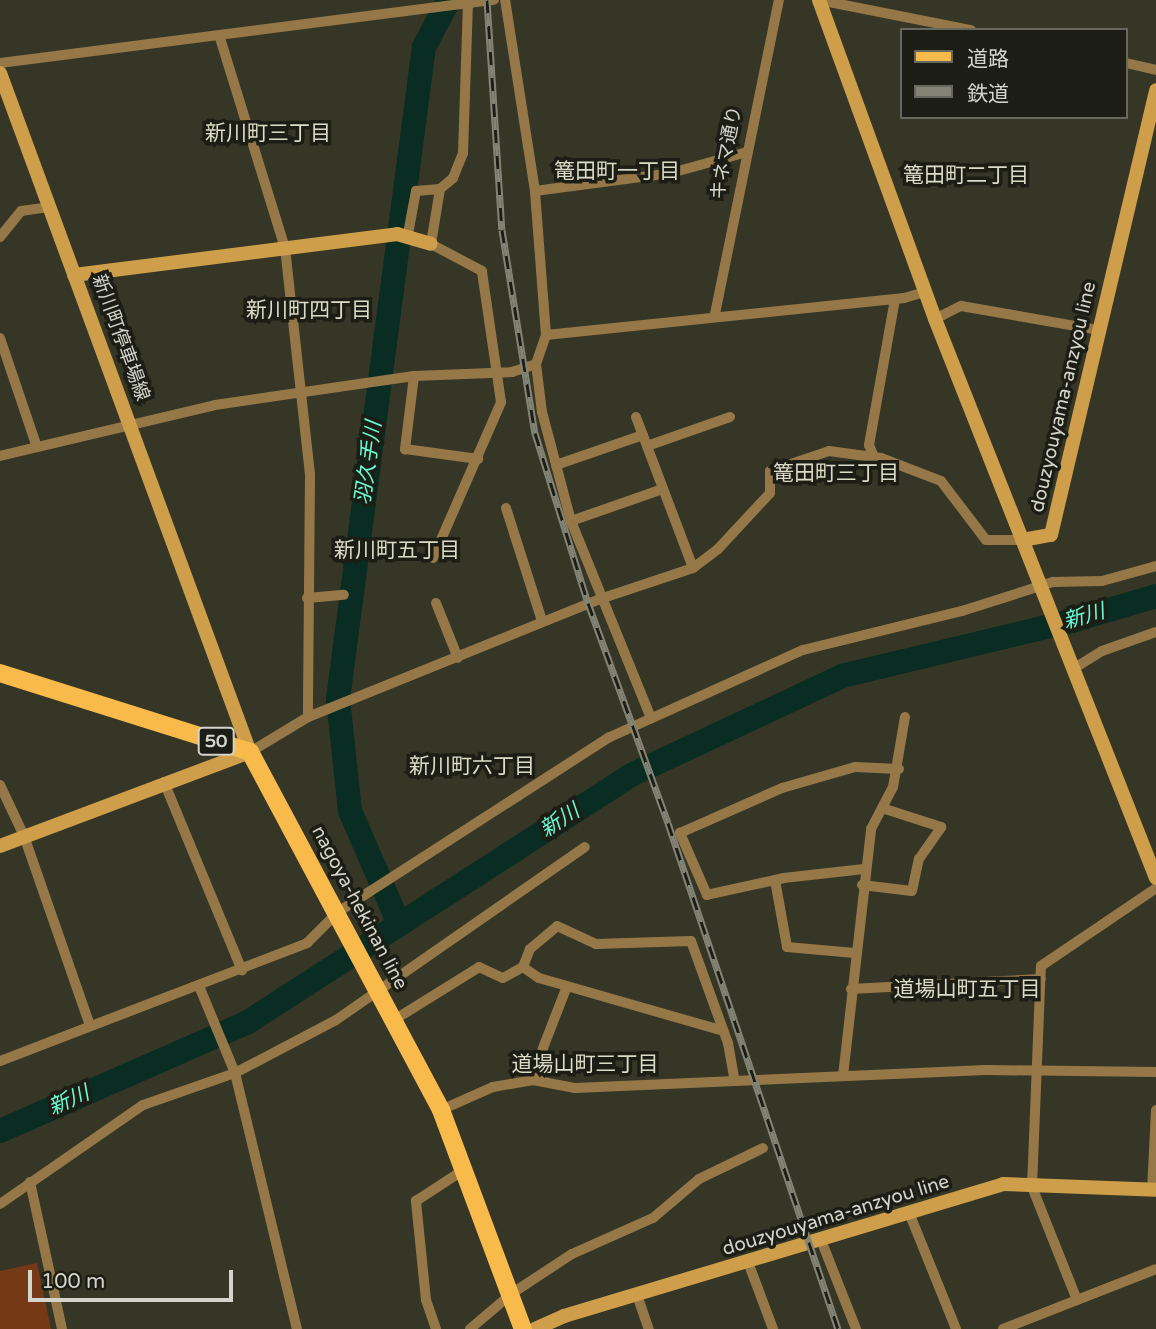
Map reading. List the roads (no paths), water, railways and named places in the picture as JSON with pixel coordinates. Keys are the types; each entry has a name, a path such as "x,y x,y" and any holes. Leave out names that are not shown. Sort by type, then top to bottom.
{"main road":[{"path":"819,0 935,319 1156,878"},
{"path":"0,73 74,275"},
{"name":"douzyouyama-anzyou line","path":"1023,540 1051,535 1156,90"},
{"name":"新川町停車場線","path":"250,752 74,275 408,234 431,244"},
{"name":"50","path":"0,673 250,752"},
{"path":"0,846 164,782 250,752"},
{"name":"nagoya-hekinan line","path":"250,752 341,916 441,1110 466,1169 523,1329"},
{"name":"douzyouyama-anzyou line","path":"534,1329 564,1315 911,1215 1003,1184 1154,1190"}],"street":[{"path":"403,14 408,0"},
{"path":"0,63 220,38 403,14 439,5 468,5 494,0"},
{"path":"505,0 535,191 547,335 536,364 556,466 571,521 651,718"},
{"name":"キネマ通り","path":"715,314 779,0"},
{"path":"819,0 961,28"},
{"path":"408,234 416,191 440,188 453,178 463,153 468,5"},
{"path":"220,38 285,248 310,474 308,717"},
{"path":"1128,63 1156,70"},
{"path":"535,191 671,173 747,152"},
{"path":"433,558 478,459 500,402 482,271 431,244 440,188"},
{"path":"0,237 21,212 49,207"},
{"path":"547,335 715,314 895,299 925,292"},
{"path":"873,457 869,445 895,299"},
{"path":"935,319 961,306 1099,330"},
{"path":"0,338 37,447"},
{"path":"0,456 132,428 215,405 414,376 495,370 512,372 536,364"},
{"path":"414,376 405,449 478,459"},
{"path":"636,417 660,490 693,568"},
{"path":"647,446 730,417"},
{"path":"556,466 643,435"},
{"path":"250,752 308,717 542,621 693,568 718,549 770,493 771,471 829,451 873,457 941,481 986,540 1023,540"},
{"path":"571,521 660,490"},
{"path":"506,508 542,621"},
{"path":"0,1061 90,1025 199,987 307,943 341,916 610,737 803,650 1156,566"},
{"path":"307,598 344,595"},
{"path":"436,603 458,657"},
{"path":"1071,664 1156,632"},
{"path":"843,1076 864,869 871,829 898,769 905,717"},
{"path":"864,869 775,880 707,895 680,833 782,788 855,767 898,769"},
{"path":"164,782 242,970"},
{"path":"0,785 24,836 90,1025"},
{"path":"862,885 912,891 919,859 941,827 882,808"},
{"path":"0,1204 143,1105 234,1073 336,1020 377,987 585,847"},
{"path":"775,880 787,947 855,953"},
{"path":"1077,1300 1032,1187 1040,1074 1041,966 1156,888"},
{"path":"394,1020 479,967 503,978 523,967 530,949 557,926 596,944 691,941 724,1031 734,1077"},
{"path":"523,967 540,978 724,1031"},
{"path":"851,989 1041,979"},
{"path":"538,1080 543,1048 567,986"},
{"path":"199,987 234,1073 298,1329"},
{"path":"441,1110 493,1087 538,1080 575,1088 734,1077 986,1070 1040,1074 1156,1072"},
{"path":"1154,1190 1156,1110"},
{"path":"470,1329 511,1294 572,1254 653,1219 699,1179 764,1148"},
{"path":"436,1329 426,1300 416,1201 466,1169"},
{"path":"30,1182 62,1329"},
{"path":"911,1215 956,1329"},
{"path":"821,1240 856,1329"},
{"path":"748,1262 773,1329"},
{"path":"1003,1329 1156,1269"},
{"path":"637,1296 649,1329"}],"waterway":[{"name":"羽久手川","path":"399,924 350,811 338,699 424,47 449,0"},
{"name":"新川","path":"0,1131 248,1022 631,775 842,676 1075,620 1156,596"}],"railway":[{"path":"487,0 502,230 535,433 588,603 668,823 838,1329"}],"district":[{"name":"新川町三丁目","path":"268,134"},
{"name":"篭田町一丁目","path":"617,172"},
{"name":"篭田町二丁目","path":"966,176"},
{"name":"新川町四丁目","path":"309,311"},
{"name":"篭田町三丁目","path":"836,474"},
{"name":"新川町五丁目","path":"397,551"},
{"name":"新川町六丁目","path":"472,767"},
{"name":"道場山町五丁目","path":"967,990"},
{"name":"道場山町三丁目","path":"585,1065"}]}
